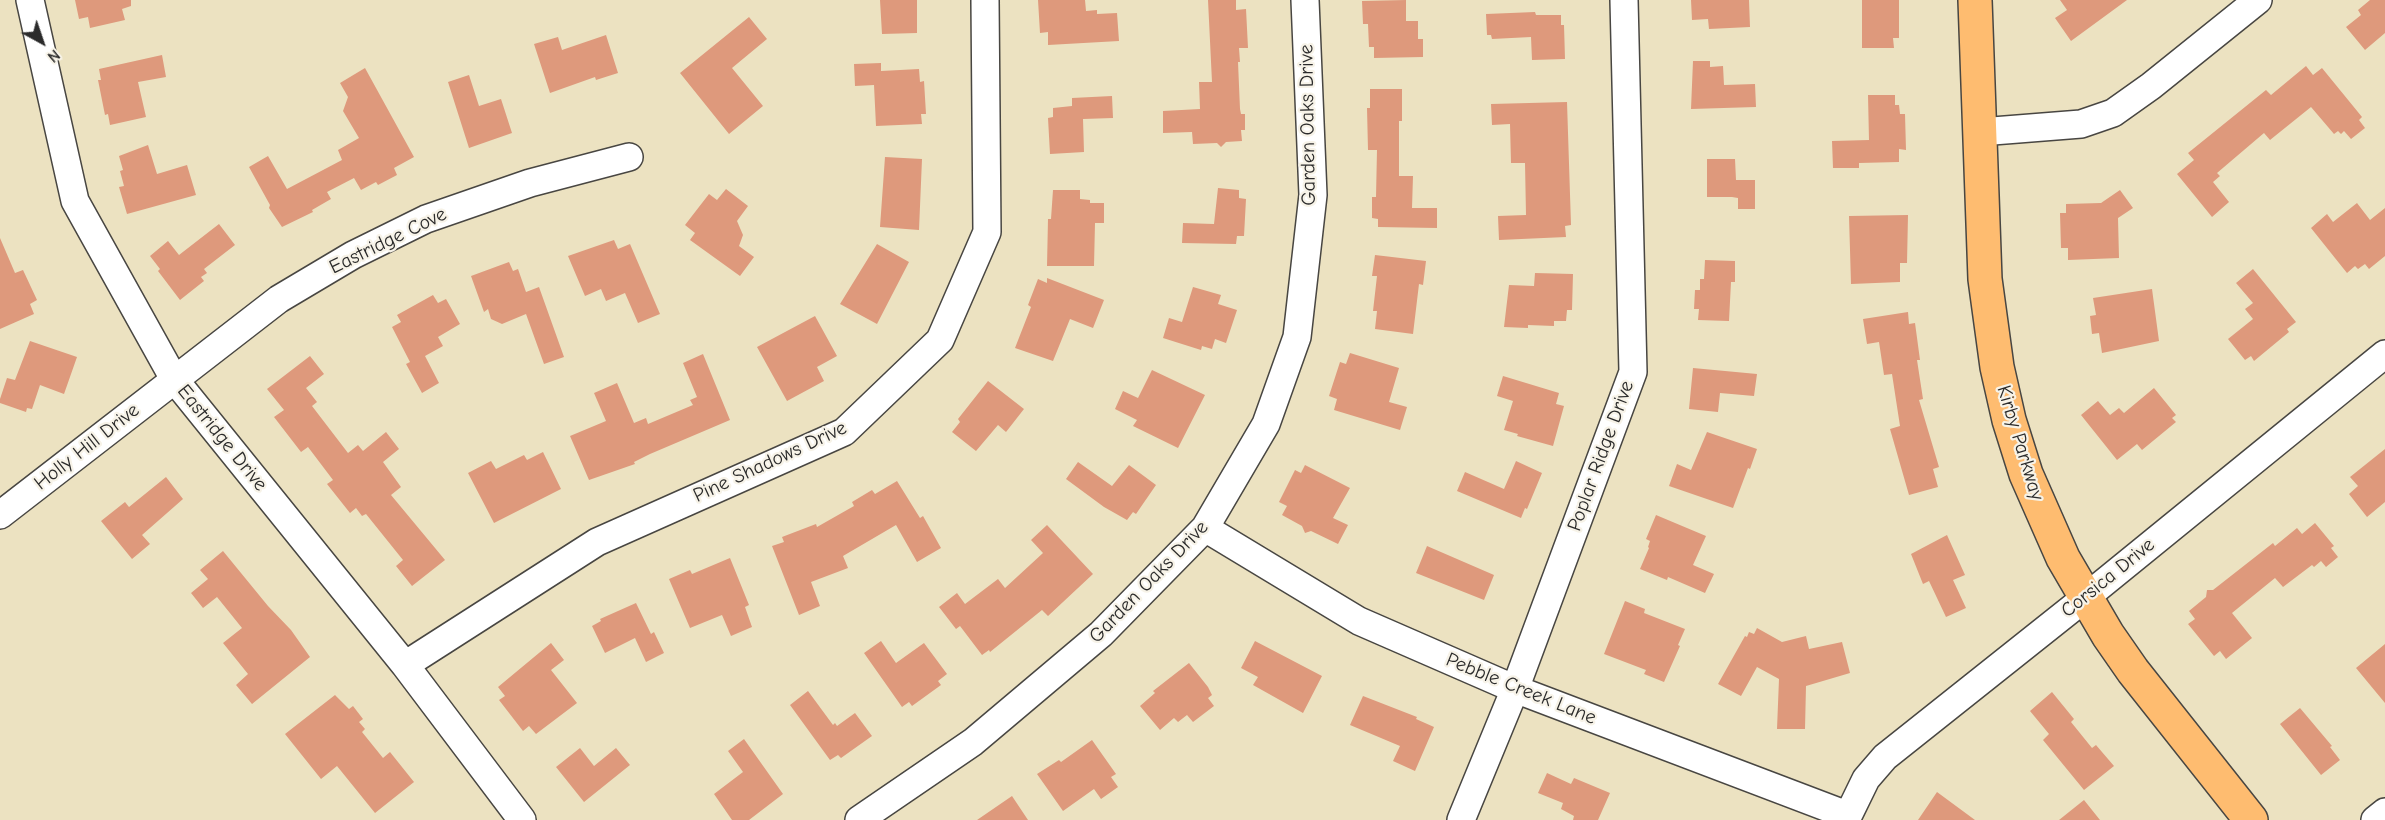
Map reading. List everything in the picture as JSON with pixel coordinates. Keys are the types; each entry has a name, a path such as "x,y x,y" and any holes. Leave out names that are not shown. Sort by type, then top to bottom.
{"main road":[{"name":"Kirby Parkway","path":"1975,0 1985,279 1997,367 2009,420 2026,474 2058,548 2085,598 2133,671 2251,820"}],"street":[{"name":"Eastridge Drive","path":"30,0 75,201 174,379 405,665 522,820"},
{"name":"Pine Shadows Drive","path":"405,665 597,542 844,432 940,340 987,232 986,0"},
{"name":"Garden Oaks Drive","path":"859,820 973,742 1101,634 1205,528 1266,424 1297,337 1313,195 1305,0"},
{"name":"Poplar Ridge Drive","path":"1461,820 1515,689 1633,372 1624,0"},
{"path":"1980,132 2081,124 2113,113 2145,91 2258,0"},
{"name":"Eastridge Cove","path":"174,379 279,298 353,255 426,219 530,183 629,157"},
{"name":"Corsica Drive","path":"1846,818 1866,779 1885,756 2085,598 2385,354"},
{"name":"Holly Hill Drive","path":"0,516 174,379"},
{"name":"Pebble Creek Lane","path":"1205,528 1359,621 1515,689 1846,818"},
{"path":"2375,820 2385,812"}],"building":[{"path":"75,0 131,0 131,6 122,9 125,20 90,28 88,17 79,19"},
{"path":"880,0 917,0 917,33 882,34"},
{"path":"1038,0 1085,0 1086,11 1097,10 1097,14 1117,13 1119,41 1048,45 1048,32 1040,33"},
{"path":"1208,0 1236,0 1236,10 1246,9 1248,48 1239,48 1240,62 1238,62 1240,109 1241,114 1245,114 1245,130 1241,130 1242,141 1226,142 1221,147 1217,143 1193,144 1192,132 1163,133 1163,111 1200,109 1199,82 1212,82"},
{"path":"1406,0 1406,21 1418,21 1418,39 1423,39 1423,57 1374,58 1374,47 1369,47 1368,24 1363,24 1362,1"},
{"path":"1691,0 1749,0 1750,27 1709,29 1708,19 1692,20"},
{"path":"1862,0 1899,0 1899,38 1893,38 1894,48 1862,48"},
{"path":"2060,0 2127,0 2071,41 2055,18 2067,10"},
{"path":"2370,0 2385,0 2385,33 2365,50 2346,27 2361,15 2358,10"},
{"path":"1535,12 1536,15 1561,15 1561,25 1564,25 1565,59 1532,60 1531,37 1492,39 1491,35 1487,35 1486,14"},
{"path":"749,17 767,39 732,68 763,106 729,134 680,73"},
{"path":"606,35 618,73 596,80 595,77 550,93 534,44 558,37 562,50"},
{"path":"162,55 166,77 138,82 146,117 110,125 108,114 105,115 98,80 101,80 99,69"},
{"path":"1693,61 1710,61 1710,67 1723,66 1724,85 1755,84 1756,107 1691,109"},
{"path":"881,63 881,71 919,69 920,82 924,81 926,114 921,114 922,124 876,126 874,85 855,86 854,64"},
{"path":"2306,66 2313,75 2322,68 2362,117 2359,120 2365,128 2351,139 2344,131 2341,134 2338,131 2334,134 2311,107 2270,140 2264,133 2217,173 2220,176 2213,182 2229,202 2212,217 2177,174 2194,160 2188,153 2266,90 2271,95"},
{"path":"365,68 414,157 394,168 397,175 378,185 376,182 361,190 354,178 327,192 331,199 312,210 313,212 282,227 269,208 270,205 249,167 268,156 287,189 342,160 338,150 359,138 343,111 348,97 340,83"},
{"path":"469,75 479,106 501,99 512,133 469,148 448,82"},
{"path":"1370,89 1402,89 1402,121 1399,121 1399,176 1413,176 1412,208 1437,208 1437,228 1378,227 1378,219 1372,218 1372,197 1376,197 1377,150 1368,150 1367,108 1370,108"},
{"path":"1868,95 1895,95 1895,105 1899,105 1900,114 1905,114 1906,150 1899,149 1899,162 1859,163 1859,168 1833,168 1832,141 1869,140"},
{"path":"1112,96 1113,118 1083,119 1084,152 1050,154 1048,118 1053,117 1053,108 1072,106 1072,98"},
{"path":"1567,102 1571,225 1565,226 1566,237 1499,240 1498,216 1526,215 1525,163 1511,163 1510,124 1492,125 1491,104"},
{"path":"148,145 157,174 187,165 196,195 127,214 119,187 124,186 119,156"},
{"path":"885,157 922,159 919,230 880,227"},
{"path":"1707,159 1735,159 1736,180 1755,180 1755,209 1738,209 1738,198 1707,197"},
{"path":"1218,188 1239,190 1239,198 1246,199 1244,236 1237,236 1236,244 1182,243 1183,223 1214,224"},
{"path":"726,189 748,206 737,221 743,235 739,246 754,257 740,276 690,240 695,233 685,225 709,194 717,200"},
{"path":"1053,190 1080,190 1080,199 1090,200 1090,203 1104,203 1104,223 1095,223 1094,266 1047,266 1048,219 1051,219"},
{"path":"2120,190 2133,208 2118,218 2119,258 2068,260 2068,248 2061,248 2060,213 2066,213 2066,204 2101,203"},
{"path":"2357,203 2370,220 2385,208 2385,256 2369,269 2365,264 2358,269 2355,266 2347,273 2311,228 2327,214 2333,222"},
{"path":"1908,215 1907,263 1900,263 1900,282 1851,284 1849,216"},
{"path":"219,224 235,245 204,269 207,273 201,277 204,281 180,300 158,271 160,269 150,256 168,241 179,255"},
{"path":"0,238 15,273 23,270 37,300 30,304 34,314 0,329"},
{"path":"614,240 618,249 630,244 660,314 638,323 625,293 606,301 601,289 585,296 568,256"},
{"path":"877,244 909,262 877,324 840,304"},
{"path":"1375,255 1426,261 1423,285 1419,284 1413,334 1375,329 1377,311 1373,311 1377,276 1372,276"},
{"path":"1705,260 1735,261 1735,282 1731,282 1729,321 1698,320 1699,309 1694,309 1695,290 1700,290 1700,279 1704,279"},
{"path":"509,262 513,271 518,269 526,292 539,287 564,357 544,364 526,314 502,324 491,319 488,309 484,312 471,276"},
{"path":"2253,269 2296,322 2287,329 2289,332 2254,361 2251,356 2245,360 2228,339 2253,319 2245,309 2253,303 2236,283"},
{"path":"1535,273 1573,274 1572,310 1567,310 1566,321 1554,321 1554,326 1504,327 1509,285 1534,286"},
{"path":"1047,278 1104,300 1093,328 1070,319 1053,361 1015,348 1031,307 1028,305 1038,279 1047,283"},
{"path":"1193,287 1221,295 1218,304 1237,310 1226,343 1215,339 1212,349 1202,346 1201,350 1163,338 1169,318 1182,322"},
{"path":"2152,289 2159,341 2102,353 2099,333 2092,334 2090,316 2096,315 2093,298"},
{"path":"433,295 438,303 446,299 460,324 438,337 443,346 425,356 439,383 422,393 406,364 410,362 392,327 401,322 397,315"},
{"path":"1908,312 1909,324 1915,323 1920,360 1917,360 1923,399 1919,400 1939,467 1933,469 1938,487 1909,495 1890,429 1900,426 1892,374 1884,375 1879,342 1867,344 1863,319"},
{"path":"815,316 837,356 817,367 824,381 787,401 757,347"},
{"path":"30,341 77,357 64,394 40,385 32,409 27,408 26,412 0,403 0,399 7,378 15,380"},
{"path":"1350,353 1399,368 1389,402 1407,407 1400,430 1334,410 1337,399 1329,396 1340,362 1346,364"},
{"path":"703,354 730,420 650,454 634,462 635,464 589,480 570,436 606,421 594,393 617,383 634,423 646,418 648,424 693,405 690,400 697,397 683,363"},
{"path":"310,356 324,374 306,388 317,402 312,406 348,453 358,445 363,451 386,432 399,449 383,462 401,487 391,495 445,560 412,586 396,566 403,560 366,514 362,516 356,508 350,513 327,484 333,480 308,447 301,452 274,417 284,410 267,389"},
{"path":"1693,368 1757,374 1754,396 1720,393 1718,412 1689,409"},
{"path":"1152,370 1205,395 1178,448 1133,426 1137,420 1115,409 1123,391 1138,398"},
{"path":"1503,376 1559,393 1556,404 1564,406 1553,446 1504,430 1513,401 1497,396"},
{"path":"988,381 1024,409 1006,432 998,425 976,451 952,432 960,422 958,419"},
{"path":"2154,388 2176,415 2172,418 2176,422 2142,450 2137,444 2117,460 2081,415 2098,401 2110,415 2119,408 2124,413"},
{"path":"1707,432 1757,449 1733,508 1669,486 1677,464 1691,470"},
{"path":"2385,449 2385,502 2367,517 2349,494 2358,486 2350,477"},
{"path":"543,452 561,489 494,523 468,473 491,461 496,469 524,455 527,460"},
{"path":"1516,461 1542,473 1521,518 1457,491 1465,472 1504,489"},
{"path":"1078,462 1112,486 1129,465 1156,485 1136,514 1133,512 1127,520 1104,507 1066,479"},
{"path":"1305,465 1350,488 1333,518 1348,525 1338,544 1311,531 1305,533 1302,526 1282,515 1287,506 1279,502 1295,470 1301,473"},
{"path":"166,477 183,499 142,535 150,544 132,559 101,521 125,502 129,507"},
{"path":"897,481 920,518 923,516 941,548 917,562 896,525 843,556 848,568 811,582 820,606 799,615 772,546 784,542 782,537 816,524 817,527 854,506 852,502 872,490 875,494"},
{"path":"1656,515 1706,536 1693,565 1714,574 1705,593 1668,577 1667,580 1640,569 1649,548 1650,541 1646,539"},
{"path":"2315,523 2334,546 2331,548 2338,557 2326,567 2321,561 2314,567 2312,565 2283,587 2275,578 2232,613 2252,638 2226,659 2220,651 2214,656 2188,624 2195,619 2189,611 2206,597 2207,590 2213,590 2273,543 2275,546 2297,528 2302,534"},
{"path":"1047,525 1093,574 1048,616 1042,610 990,652 989,650 982,655 960,626 956,629 939,607 957,593 965,604 998,579 1005,588 1043,553 1031,540"},
{"path":"1947,535 1965,575 1953,580 1966,608 1946,617 1929,581 1923,584 1911,554"},
{"path":"1427,546 1494,575 1484,600 1416,573"},
{"path":"223,551 291,630 310,657 252,704 236,685 248,674 223,643 242,628 217,597 203,608 191,593 208,579 200,570"},
{"path":"730,558 749,605 745,607 752,627 731,636 722,615 690,628 669,579 690,570 692,574"},
{"path":"1625,601 1645,609 1644,613 1685,629 1664,682 1644,674 1646,670 1604,654"},
{"path":"636,603 651,634 654,632 664,653 646,662 635,638 605,653 592,626 601,621 600,619"},
{"path":"1757,628 1782,642 1806,636 1809,649 1842,642 1850,673 1806,686 1805,729 1777,729 1779,679 1757,667 1741,696 1718,684 1745,636 1747,637 1749,632 1754,634"},
{"path":"881,641 896,663 924,643 947,674 938,681 941,685 912,706 909,702 902,707 864,653"},
{"path":"1255,641 1322,676 1303,713 1253,685 1258,677 1241,668"},
{"path":"551,643 564,660 551,670 577,703 536,734 529,726 523,731 499,700 505,696 498,687"},
{"path":"2385,644 2385,703 2356,668"},
{"path":"1189,663 1208,687 1212,695 1208,698 1214,706 1193,722 1187,715 1178,722 1174,718 1160,730 1140,706 1155,693 1153,691"},
{"path":"808,691 833,725 835,723 837,726 855,713 872,736 841,758 838,755 830,760 790,705"},
{"path":"2052,692 2074,719 2071,722 2092,748 2096,745 2114,766 2084,790 2043,740 2049,734 2030,711"},
{"path":"335,695 349,709 353,706 363,719 359,722 365,729 362,732 383,758 390,752 414,782 375,813 337,766 321,779 285,734"},
{"path":"1363,696 1417,717 1416,719 1434,727 1415,771 1393,761 1400,746 1350,725"},
{"path":"2300,708 2332,746 2330,747 2340,760 2321,775 2280,724"},
{"path":"744,739 783,794 749,820 732,820 714,794 743,772 728,751"},
{"path":"1092,740 1116,774 1111,777 1118,787 1101,799 1094,789 1063,811 1037,774 1059,760 1061,762"},
{"path":"580,748 594,766 616,748 630,765 584,802 556,767"},
{"path":"1547,773 1571,784 1574,778 1610,793 1598,820 1573,820 1574,816 1561,809 1563,803 1538,793"},
{"path":"1937,792 1975,820 1918,820"},
{"path":"1012,796 1028,820 977,820"},
{"path":"2084,800 2100,820 2059,820"}]}
